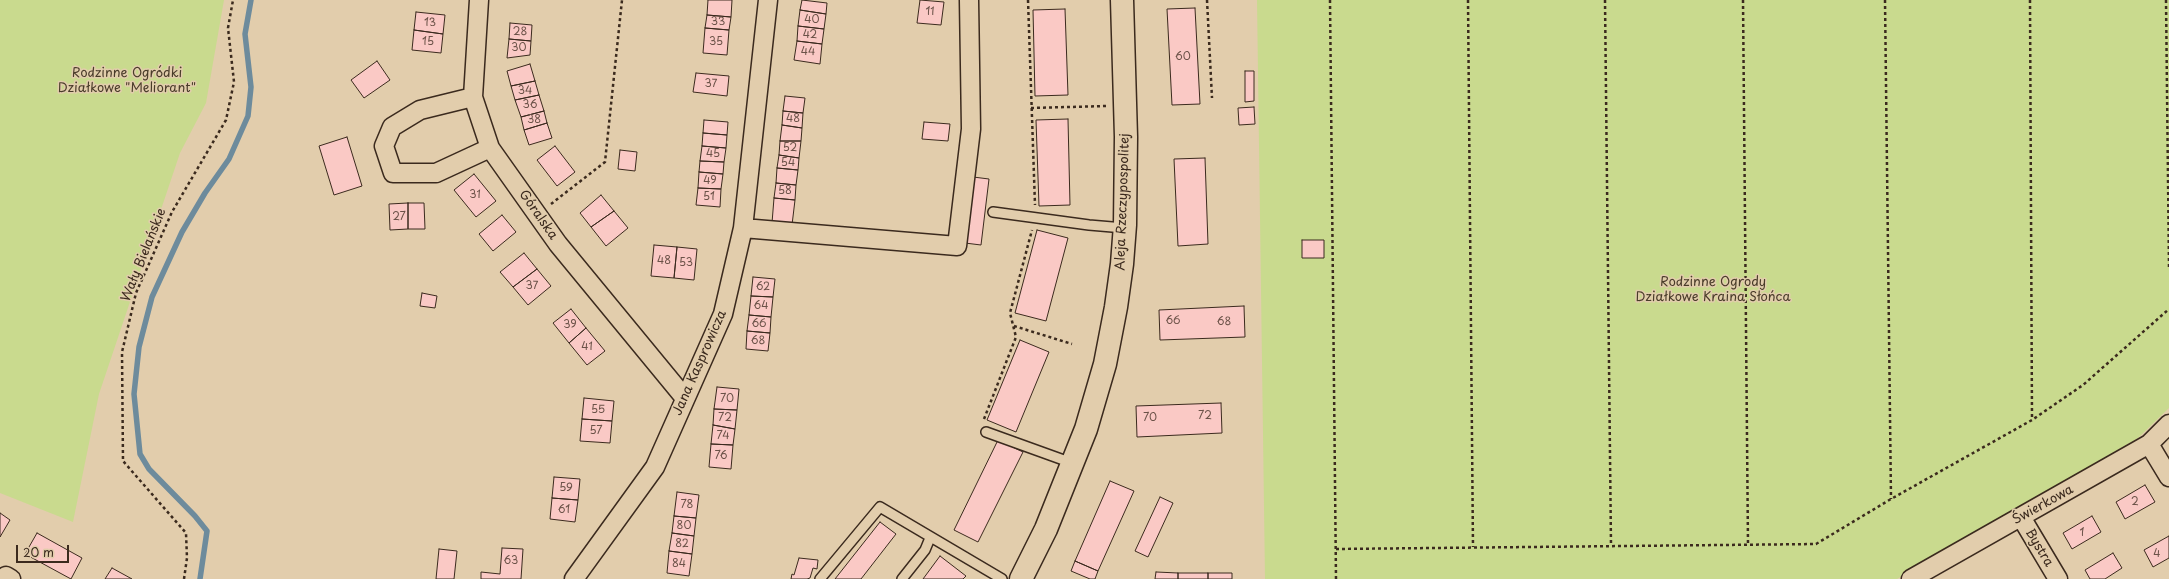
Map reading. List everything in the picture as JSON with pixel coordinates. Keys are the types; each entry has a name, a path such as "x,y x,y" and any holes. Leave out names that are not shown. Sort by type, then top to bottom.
{"street":[{"name":"Góralska","path":"479,0 473,97 490,148 558,244 684,397"},
{"name":"Jana Kasprowicza","path":"574,579 655,467 684,397 723,314 743,228 768,0"},
{"path":"743,228 957,246 972,129 968,0"},
{"name":"Aleja Rzeczypospolitej","path":"1026,578 1074,463 1105,364 1121,271 1124,228 1126,137 1122,0"},
{"path":"473,97 420,110 392,127 384,146 394,173 436,173 490,148"},
{"name":"Świerkowa","path":"1911,579 2150,444 2169,424"},
{"path":"2150,444 2169,477"},
{"name":"Bystra","path":"2021,517 2058,579"},
{"path":"4,579 6,576 11,579"}],"lane":[{"path":"994,212 1124,228"},
{"path":"986,432 1074,463"},
{"path":"820,579 880,507 930,538 1002,579"},
{"path":"902,579 925,550 930,538"}],"path":[{"name":"Wały Bielańskie","path":"184,579 187,558 186,533 122,461 122,352 136,293 172,212 226,120 234,82 228,28 233,0"},
{"path":"538,215 605,162 622,0"},
{"path":"1208,0 1212,98"},
{"path":"1330,0 1336,579"},
{"path":"1468,0 1474,547"},
{"path":"1605,0 1611,546"},
{"path":"1743,0 1748,545"},
{"path":"1885,0 1891,499"},
{"path":"2030,0 2032,420"},
{"path":"2166,0 2169,268"},
{"path":"1031,108 1091,107"},
{"path":"1336,549 1816,544 1891,499 2032,420 2083,385 2169,308"},
{"path":"1013,326 1072,344"}],"green space":[{"name":"Rodzinne Ogródki Działkowe \"Meliorant\"","path":"0,0 224,0 206,103 180,153 99,394 73,522 0,493"},
{"name":"Rodzinne Ogrody Działkowe Kraina Słońca","path":"1257,0 2169,0 2169,408 2138,438 1897,579 1265,579"}],"building":[{"path":"708,0 732,0 731,17 707,15"},
{"path":"802,0 827,3 826,14 800,10"},
{"path":"920,0 944,2 941,25 917,23"},
{"path":"1195,8 1200,104 1172,105 1167,9"},
{"path":"1065,9 1068,95 1035,96 1033,10"},
{"path":"800,10 826,14 824,29 798,26"},
{"path":"416,12 445,15 443,34 414,30"},
{"path":"707,15 731,17 729,30 705,28"},
{"path":"510,23 532,25 531,41 509,39"},
{"path":"798,26 824,29 822,44 797,41"},
{"path":"705,28 729,30 727,55 703,53"},
{"path":"414,30 443,34 441,53 412,50"},
{"path":"509,39 531,41 530,55 507,58"},
{"path":"797,41 822,44 820,64 794,60"},
{"path":"377,61 390,80 364,98 351,80"},
{"path":"530,64 535,81 511,86 507,71"},
{"path":"1245,71 1254,71 1254,101 1245,102"},
{"path":"696,73 729,76 727,96 693,92"},
{"path":"535,81 539,95 515,100 511,86"},
{"path":"539,95 544,111 521,117 515,100"},
{"path":"785,96 805,98 803,113 783,111"},
{"path":"1254,107 1255,124 1239,125 1238,108"},
{"path":"544,111 547,123 524,130 521,117"},
{"path":"783,111 803,113 802,128 782,125"},
{"path":"1068,119 1070,205 1039,206 1036,120"},
{"path":"704,120 728,122 727,135 703,133"},
{"path":"924,122 950,124 948,141 922,139"},
{"path":"547,123 552,138 529,145 524,130"},
{"path":"782,125 802,128 801,141 780,141"},
{"path":"703,133 727,135 726,148 702,146"},
{"path":"347,137 362,186 334,195 319,146"},
{"path":"780,141 801,141 799,158 779,155"},
{"path":"555,146 575,172 557,186 537,160"},
{"path":"702,146 726,148 724,162 700,161"},
{"path":"620,150 637,152 635,171 618,169"},
{"path":"779,155 799,158 798,170 777,168"},
{"path":"1205,158 1208,244 1178,246 1174,159"},
{"path":"700,161 724,162 723,174 699,172"},
{"path":"777,168 798,170 796,185 776,183"},
{"path":"699,172 723,174 721,189 698,188"},
{"path":"474,174 496,201 476,217 454,190"},
{"path":"973,177 989,179 981,245 965,243"},
{"path":"776,183 796,185 795,200 774,198"},
{"path":"698,188 721,189 720,207 696,205"},
{"path":"601,195 614,211 591,227 580,213"},
{"path":"774,198 795,200 792,225 772,223"},
{"path":"408,203 408,229 390,230 389,204"},
{"path":"408,203 424,203 425,229 408,229"},
{"path":"614,211 628,228 606,246 591,227"},
{"path":"502,215 516,232 493,251 479,234"},
{"path":"1037,230 1068,238 1046,321 1015,313"},
{"path":"1302,240 1324,240 1324,258 1302,258"},
{"path":"654,245 677,247 674,278 651,276"},
{"path":"677,247 697,249 694,280 674,278"},
{"path":"524,253 537,269 513,287 500,272"},
{"path":"537,269 551,286 528,305 513,287"},
{"path":"753,277 775,279 773,297 751,296"},
{"path":"422,293 437,296 435,308 420,306"},
{"path":"751,296 773,297 771,317 749,315"},
{"path":"1244,306 1245,337 1160,340 1159,310"},
{"path":"571,309 586,328 569,343 553,323"},
{"path":"749,315 771,317 770,333 747,331"},
{"path":"586,328 605,351 587,365 569,343"},
{"path":"747,331 770,333 768,351 746,349"},
{"path":"1020,340 1049,352 1016,432 987,420"},
{"path":"717,387 739,389 737,410 714,409"},
{"path":"584,398 614,401 612,421 582,419"},
{"path":"1221,403 1222,433 1137,437 1136,406"},
{"path":"714,409 737,410 735,429 713,425"},
{"path":"582,419 612,421 610,443 580,441"},
{"path":"713,425 735,429 733,445 711,444"},
{"path":"998,440 1023,452 978,542 954,530"},
{"path":"711,444 733,445 731,469 709,467"},
{"path":"554,477 580,479 578,500 552,498"},
{"path":"1110,481 1134,491 1098,571 1075,561"},
{"path":"2145,485 2155,502 2125,519 2116,502"},
{"path":"677,492 699,495 696,518 674,516"},
{"path":"1160,497 1173,503 1148,557 1135,551"},
{"path":"552,498 578,500 575,522 550,519"},
{"path":"0,513 10,520 0,537"},
{"path":"674,516 696,518 694,536 672,533"},
{"path":"2092,516 2101,532 2072,549 2063,533"},
{"path":"880,522 896,534 861,579 835,579"},
{"path":"37,533 82,558 71,579 25,554"},
{"path":"672,533 694,536 692,554 669,551"},
{"path":"2169,536 2169,558 2153,567 2144,550"},
{"path":"502,548 523,549 521,579 481,579 481,572 500,574"},
{"path":"439,549 457,551 454,579 436,579"},
{"path":"669,551 692,554 689,576 667,573"},
{"path":"2113,553 2122,568 2105,579 2090,579 2085,570"},
{"path":"940,556 966,576 963,579 923,579"},
{"path":"799,558 818,560 817,569 813,568 810,578 791,579 792,574 794,575"},
{"path":"1075,561 1098,571 1095,579 1090,579 1071,571"},
{"path":"112,568 132,579 105,579"},
{"path":"1156,572 1178,573 1178,579 1155,579"},
{"path":"1178,573 1208,573 1208,579 1178,579"},
{"path":"1208,573 1232,573 1232,579 1208,579"}],"waterway":[{"path":"200,579 207,531 195,516 149,469 140,454 134,394 139,347 152,297 182,232 205,193 229,159 248,116 251,87 245,34 251,0"}]}
